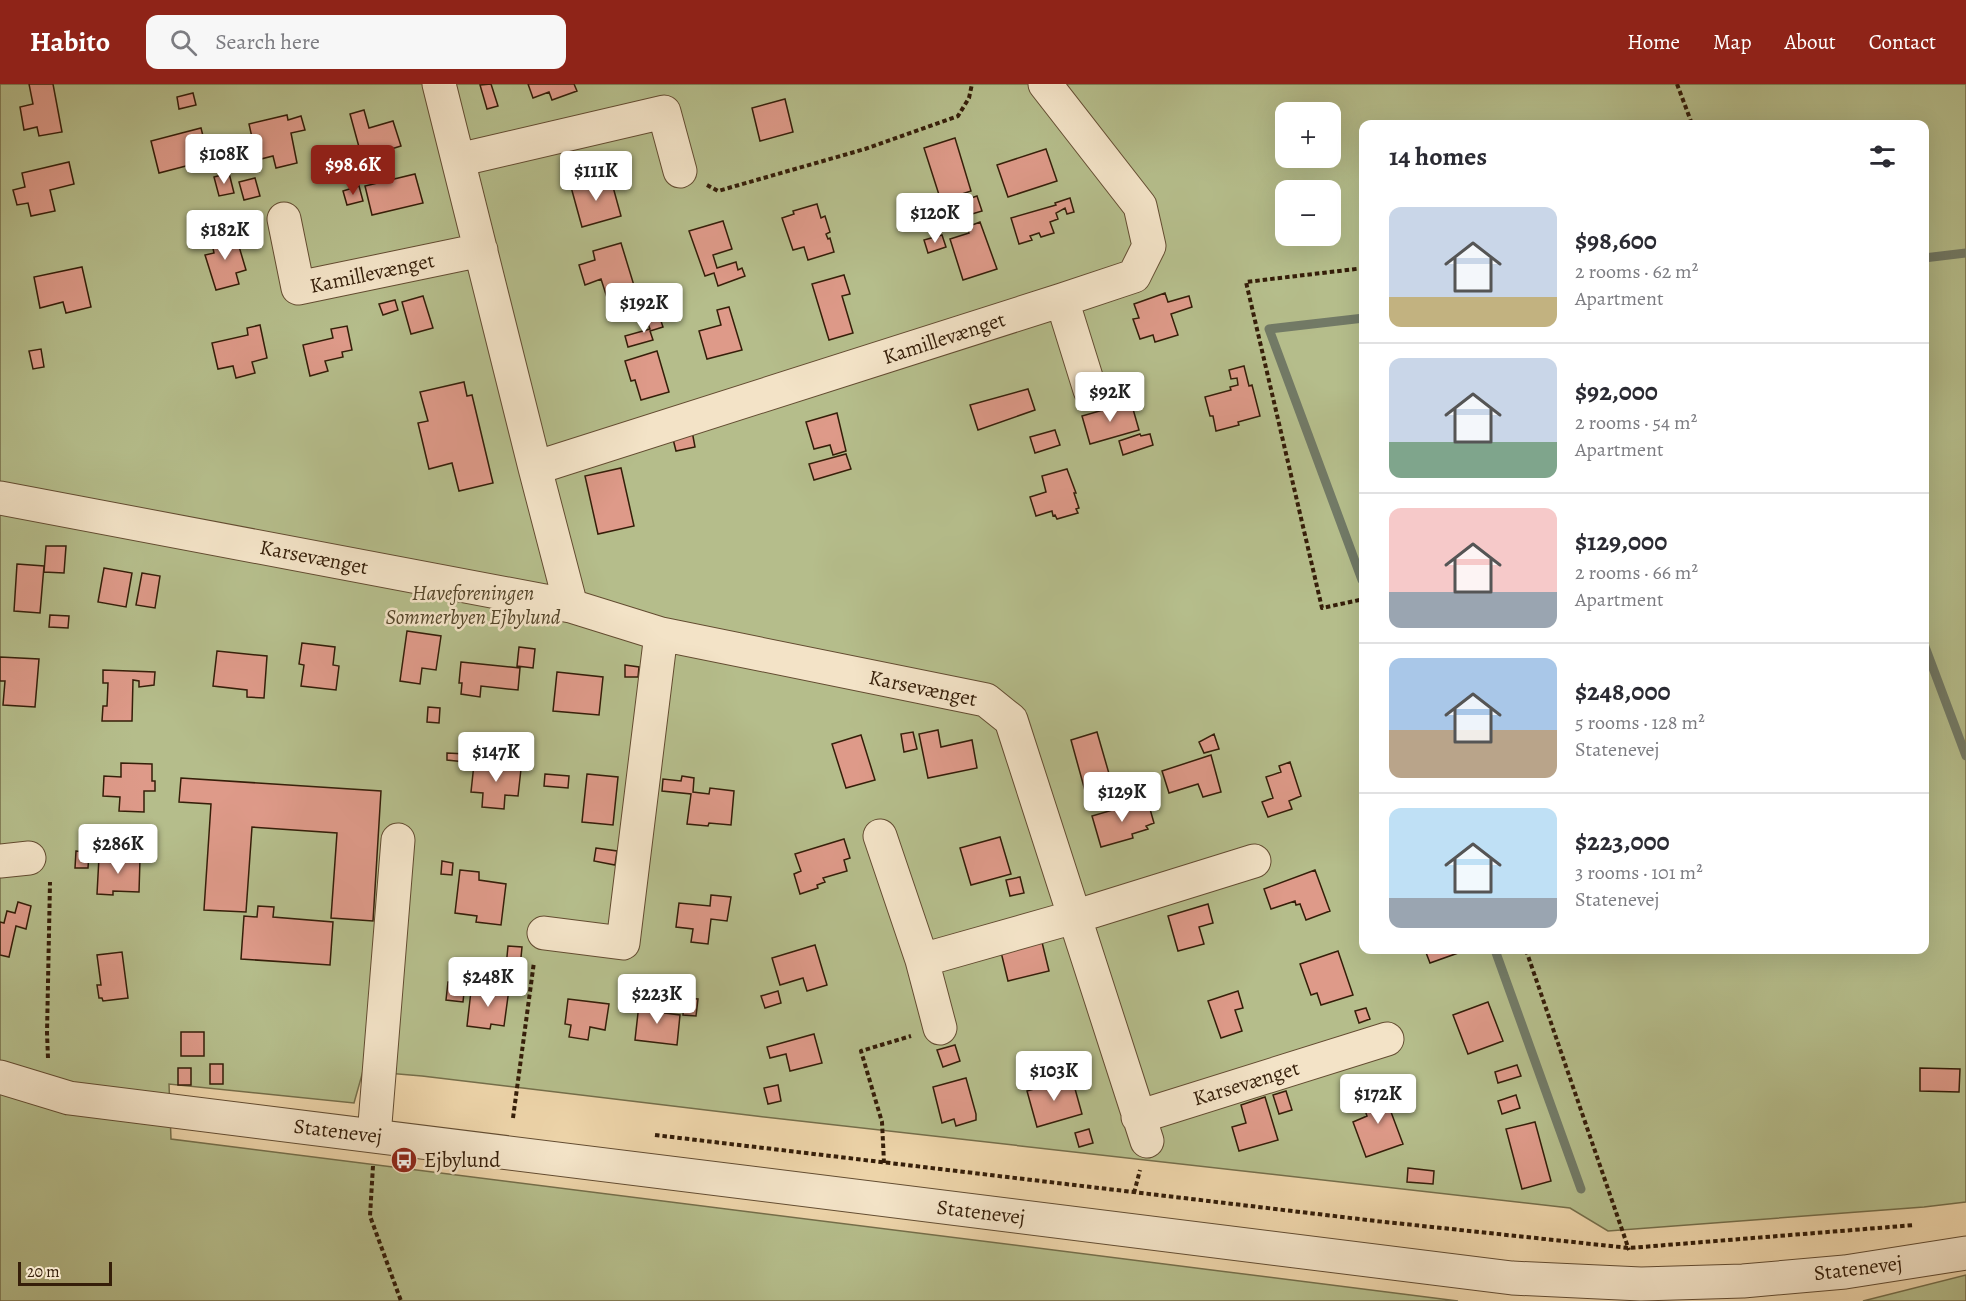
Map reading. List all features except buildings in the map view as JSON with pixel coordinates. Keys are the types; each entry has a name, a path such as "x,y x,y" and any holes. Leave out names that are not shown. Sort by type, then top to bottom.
{"street":[{"path":"439,84 571,606"},
{"name":"Kamillevænget","path":"535,468 1134,276 1149,246 1140,206 1046,84"},
{"path":"458,160 664,112 680,171"},
{"name":"Kamillevænget","path":"284,219 298,288 481,250"},
{"path":"1062,300 1090,390"},
{"name":"Karsevænget","path":"0,498 571,606 661,634 986,700 1011,720 1143,1129 1387,1038"},
{"path":"544,933 623,944 661,634"},
{"path":"880,836 922,960 940,1028"},
{"path":"374,1136 398,840"},
{"path":"922,960 1074,917 1254,861"},
{"name":"Statenevej","path":"0,1077 69,1098 1512,1278 1641,1284 1743,1281 1845,1272 1966,1253"}],"path":[{"path":"680,171 718,191 811,165 958,116 969,98 972,84"},
{"path":"1677,84 1690,120"},
{"path":"1359,269 1246,282 1322,608 1359,600"},
{"path":"15,859 50,868 46,1033 50,1092"},
{"path":"524,1120 513,1118 536,944 544,933"},
{"path":"1527,954 1641,1284"},
{"path":"885,1163 882,1122 861,1051 940,1028"},
{"path":"652,1135 1376,1221 1629,1248 1927,1224"},
{"path":"374,1136 370,1216 401,1301"}],"green space":[{"name":"Haveforeningen Sommerbyen Ejbylund","path":"0,84 1966,84 1966,1202 1608,1231 1570,1208 363,1071 354,1103 169,1084 171,1139 1458,1301 0,1301"},
{"path":"1966,1275 1966,1301 1863,1301"}],"waterway":[{"path":"1929,257 1966,253"},
{"path":"1359,319 1269,329 1359,572"},
{"path":"1929,657 1966,756"},
{"path":"1496,954 1581,1189"}],"place":[{"name":"Ejbylund","path":"404,1160"}]}
